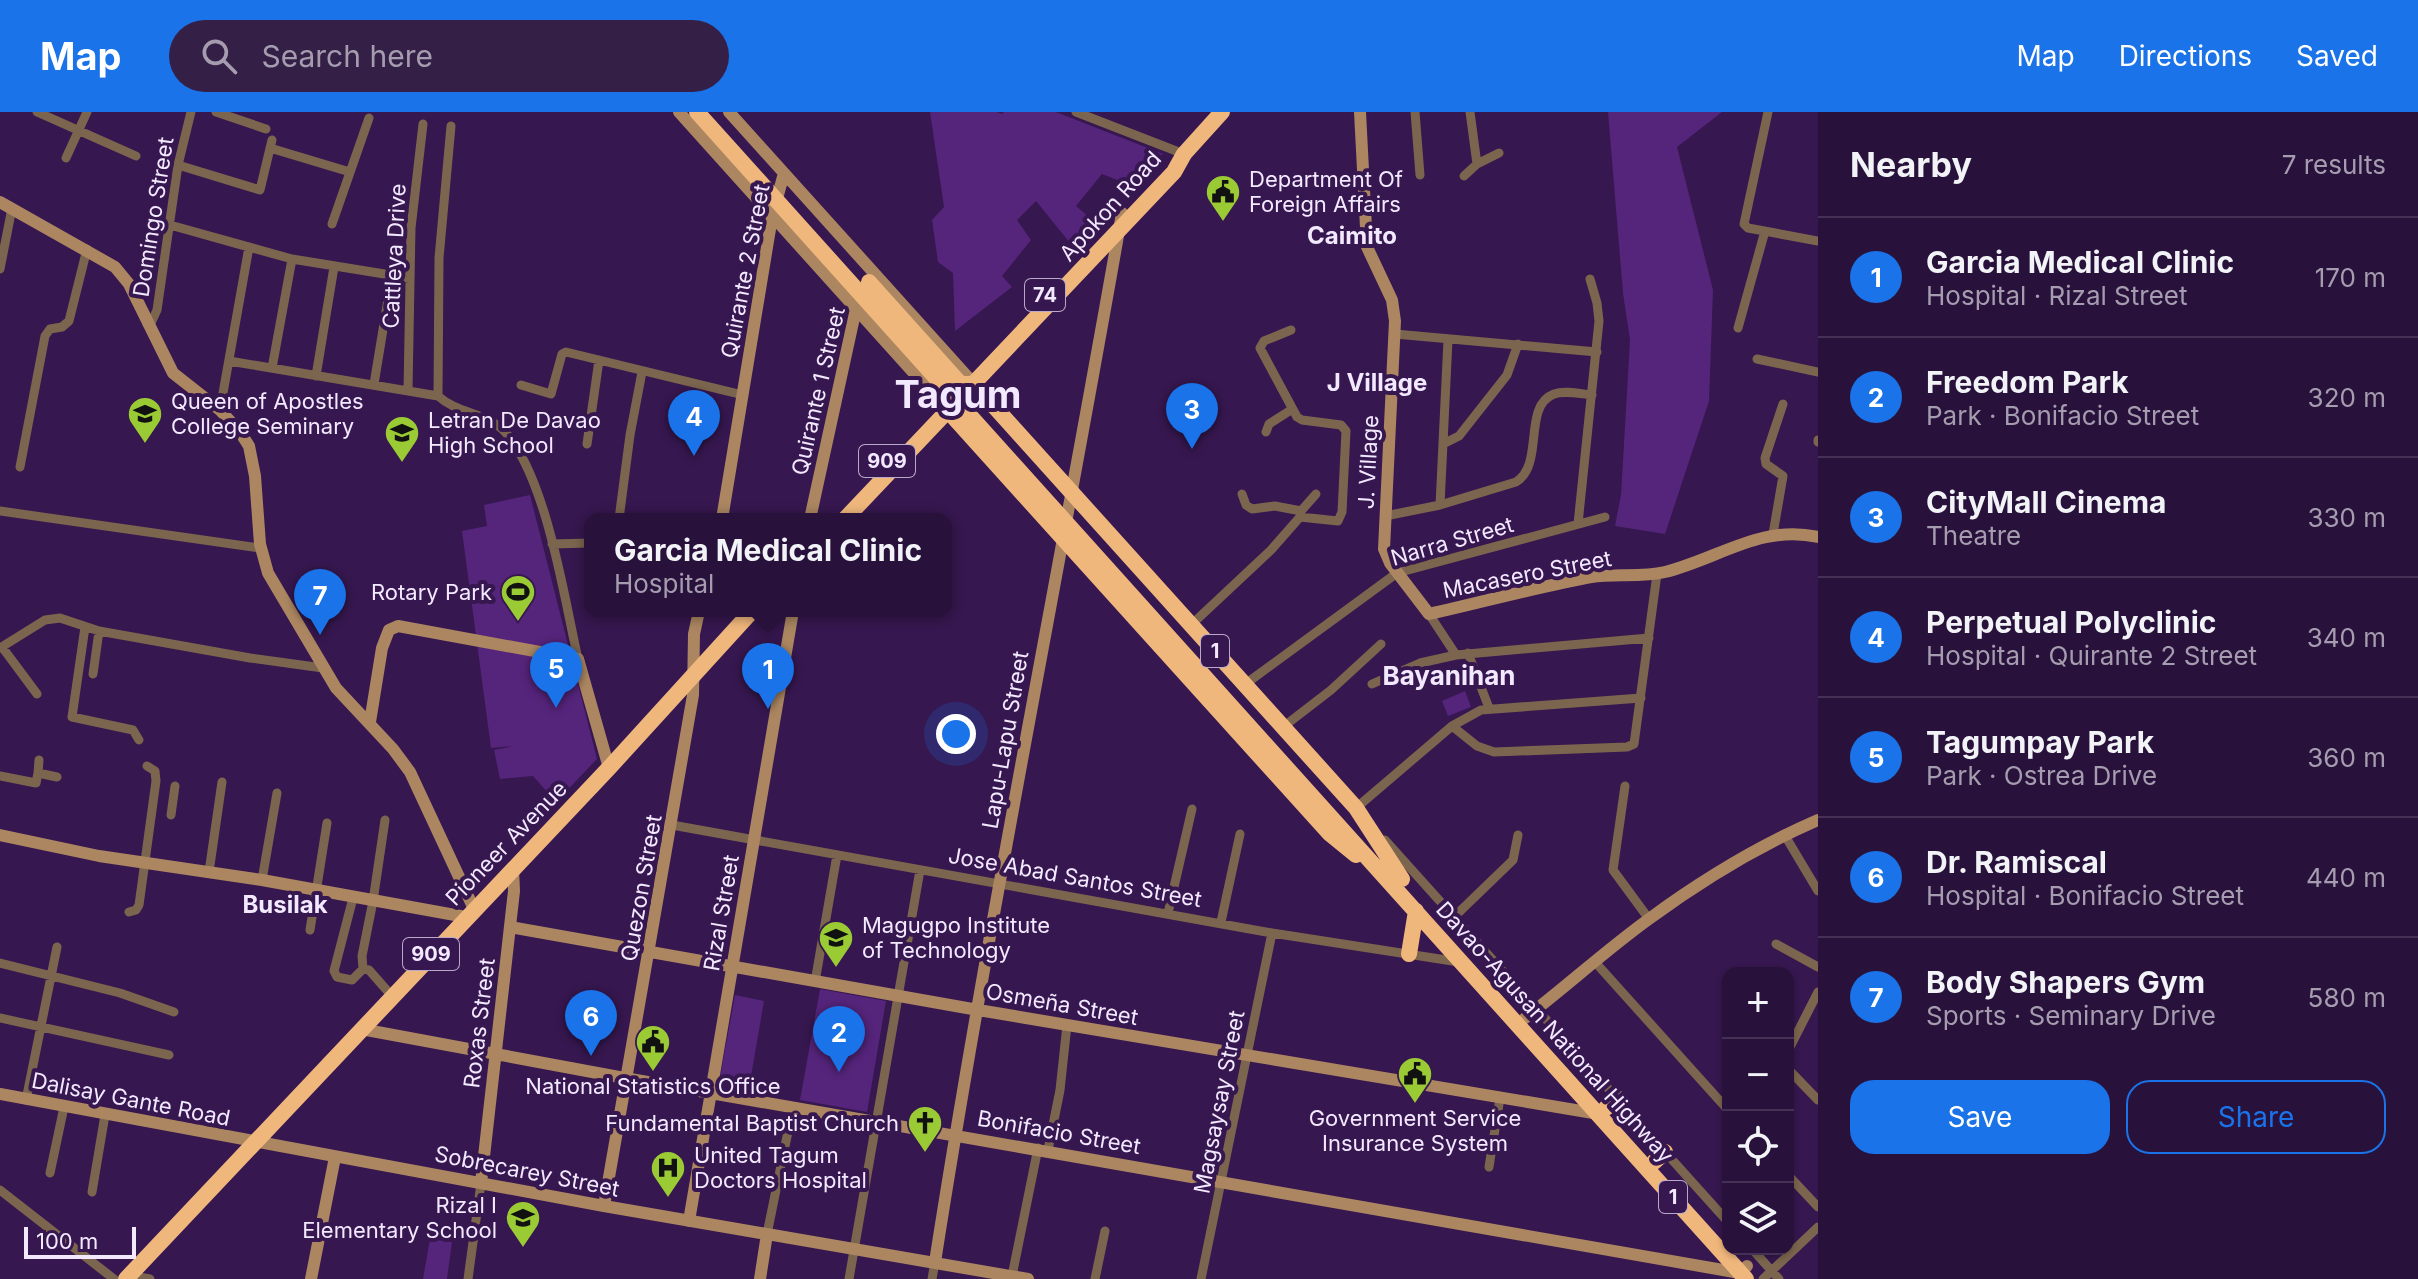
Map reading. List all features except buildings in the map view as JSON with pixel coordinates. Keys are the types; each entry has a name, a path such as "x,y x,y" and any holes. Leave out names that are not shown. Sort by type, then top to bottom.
{"highway":[{"name":"Davao-Agusan National Highway","path":"697,112 1182,634 1244,685 1356,808 1416,911 1531,1014 1607,1107 1667,1190 1745,1273 1768,1277"},
{"name":"Davao-Agusan National Highway","path":"711,112 1182,634 1466,959 1607,1107 1660,1157 1722,1236"},
{"name":"Apokon Road","path":"967,384 1122,213 1165,168 1184,154 1222,112"},
{"name":"Apokon Road","path":"967,384 1119,231 1174,172 1184,154"},
{"name":"Davao-Agusan National Highway","path":"875,283 1073,494 1182,634"},
{"name":"Davao-Agusan National Highway","path":"857,300 1063,539 1329,833 1398,883"},
{"name":"74","path":"948,404 967,384"},
{"name":"909","path":"839,513 948,404"},
{"name":"909","path":"850,513 948,404"},
{"name":"Pioneer Avenue","path":"134,1276 361,1029 469,906 487,895 609,768 698,661 746,617"},
{"path":"1409,954 1416,911"},
{"path":"1653,1202 1667,1190"},
{"name":"Davao-Agusan National Highway","path":"1735,1255 1745,1273"}],"street":[{"path":"37,112 136,156"},
{"path":"66,158 87,112"},
{"name":"Domingo Street","path":"147,324 157,310 178,165 191,112"},
{"path":"216,112 266,129"},
{"path":"679,112 772,217 857,300"},
{"path":"729,112 875,283"},
{"path":"1076,112 1184,154"},
{"name":"J. Village","path":"1360,112 1367,247 1392,300 1395,334 1384,549 1397,573 1429,614"},
{"path":"1415,112 1420,175"},
{"path":"1470,112 1477,164"},
{"path":"1768,112 1744,222 1746,227 1818,241"},
{"path":"332,224 369,118"},
{"name":"Cattleya Drive","path":"408,390 413,196 423,124"},
{"path":"438,396 439,258 451,126"},
{"path":"178,165 260,190 271,144 350,172"},
{"path":"1464,176 1477,164 1499,153"},
{"name":"Quirante 2 Street","path":"723,513 772,217 784,173"},
{"path":"0,202 115,267 125,278 173,373 220,410 240,432 251,455 260,548 268,573 342,696 370,722 418,783 469,906 353,898 262,880 146,864 0,835"},
{"path":"0,269 12,208"},
{"name":"Lapu-Lapu Street","path":"932,1279 1040,653 1073,494 1122,213"},
{"path":"170,225 292,259 409,278"},
{"path":"1738,328 1765,231"},
{"path":"220,410 249,247"},
{"path":"20,467 45,336 50,329 62,327 69,321 87,249"},
{"path":"272,368 292,259"},
{"path":"316,376 334,267"},
{"path":"374,384 392,275"},
{"path":"1578,524 1599,312 1590,279"},
{"name":"Quirante 1 Street","path":"811,513 857,300 875,283"},
{"path":"1242,494 1246,505 1252,509 1275,506 1332,522 1341,517 1346,431 1341,425 1302,420 1291,410 1260,348 1264,341 1291,330"},
{"path":"1395,334 1597,352"},
{"path":"1440,505 1448,340"},
{"path":"1443,444 1459,436 1507,375 1518,344"},
{"path":"521,385 551,394 564,353 743,395"},
{"path":"1757,359 1818,372"},
{"path":"587,444 599,360"},
{"path":"229,361 438,396 449,406 489,418 506,434 531,472 609,768"},
{"path":"620,513 642,372"},
{"path":"1385,516 1440,505 1516,482 1524,477 1528,469 1537,416 1545,400 1560,393 1592,395"},
{"path":"1773,534 1783,476 1766,464 1765,458 1783,404"},
{"path":"1266,432 1269,424 1291,410"},
{"path":"1182,634 1271,550 1316,494"},
{"path":"0,511 260,548"},
{"name":"Narra Street","path":"1244,685 1397,573 1605,517"},
{"name":"Macasero Street","path":"1429,614 1592,577 1657,574 1773,534 1797,533 1818,537"},
{"path":"552,544 584,543"},
{"path":"1452,726 1477,746 1494,752 1627,747 1634,744 1657,574"},
{"path":"1429,614 1456,655"},
{"path":"698,661 699,617"},
{"name":"Rizal Street","path":"689,1221 792,617"},
{"path":"37,694 1,648 36,624 53,618 99,631 323,668"},
{"path":"85,627 72,717 133,730 139,740"},
{"path":"370,722 384,640 393,627 578,659"},
{"path":"93,674 99,631"},
{"path":"1372,684 1420,663 1468,653 1649,638"},
{"path":"1283,727 1331,690 1381,644"},
{"path":"1468,653 1489,708"},
{"name":"Quezon Street","path":"604,1206 698,661"},
{"path":"1641,698 1489,708 1470,714 1356,808 1454,917 1531,1014 1649,919 1740,858 1818,820"},
{"path":"0,776 36,783 39,760"},
{"path":"129,912 139,905 153,813 156,775 147,766"},
{"path":"38,773 57,777"},
{"path":"209,872 222,782"},
{"path":"153,813 176,816 175,786"},
{"path":"1625,786 1613,870 1649,919"},
{"path":"262,880 277,793"},
{"path":"1168,913 1192,809"},
{"path":"353,898 334,971 337,977 352,980 363,969 362,956 385,820"},
{"path":"310,930 327,823"},
{"name":"Jose Abad Santos Street","path":"672,825 1272,933 1409,954 1466,959"},
{"path":"1221,922 1240,834"},
{"path":"1784,834 1818,891"},
{"path":"1454,917 1513,860 1518,835"},
{"path":"815,982 837,855"},
{"name":"Roxas Street","path":"481,1183 510,927 513,868"},
{"path":"849,1279 920,870"},
{"name":"Osmeña Street","path":"510,927 1500,1098 1607,1107"},
{"name":"Magsaysay Street","path":"1201,1279 1272,933"},
{"path":"1776,944 1818,967"},
{"path":"26,1100 57,947"},
{"path":"1595,962 1722,1103"},
{"path":"0,963 132,996 174,1012"},
{"path":"363,969 369,970 391,995"},
{"path":"1794,1039 1818,992"},
{"path":"0,1018 169,1055"},
{"path":"1012,1276 1060,1090 1067,1025"},
{"name":"Bonifacio Street","path":"361,1029 1745,1273"},
{"path":"1794,1075 1818,1100"},
{"name":"Dalisay Gante Road","path":"0,1094 255,1143"},
{"path":"1489,1167 1500,1098"},
{"path":"50,1173 64,1107"},
{"path":"760,1279 793,1107"},
{"path":"92,1192 105,1115"},
{"name":"Sobrecarey Street","path":"255,1143 1028,1279"},
{"path":"311,1279 335,1157"},
{"path":"1660,1157 1722,1216"},
{"path":"1794,1181 1818,1207"},
{"path":"468,1279 481,1183"},
{"path":"0,1190 114,1279"},
{"path":"1755,1255 1768,1277 1818,1227"},
{"path":"1095,1279 1105,1231"},
{"path":"134,1276 150,1279"}],"shaded area":[{"path":"930,112 1056,112 1163,154 1130,185 1102,174 1076,206 1095,222 1074,248 1036,201 1017,220 1031,240 1002,276 1012,287 955,331 953,273 938,262 932,220 944,207"},
{"path":"1608,112 1722,112 1677,147 1713,290 1709,401 1665,534 1615,526 1621,495 1630,340 1623,293"},
{"name":"Rotary Park","path":"530,495 597,759 556,802 533,776 500,779 494,750 513,746 491,748 462,531 487,526 484,505"},
{"path":"1465,691 1471,707 1448,716 1442,701"},
{"path":"820,989 886,1001 867,1112 800,1100"},
{"path":"735,995 764,1001 749,1088 719,1083"},
{"path":"430,1239 452,1242 447,1279 423,1279"}],"place":[{"name":"Department Of Foreign Affairs","path":"1223,223"},
{"name":"Queen of Apostles College Seminary","path":"145,445"},
{"name":"CityMall Cinema","path":"1192,449"},
{"name":"Perpetual Polyclinic","path":"694,456"},
{"name":"Letran De Davao High School","path":"402,464"},
{"name":"Rotary Park","path":"518,623"},
{"name":"Body Shapers Gym","path":"320,635"},
{"name":"Tagumpay Park","path":"556,708"},
{"name":"Garcia Medical Clinic","path":"768,709"},
{"name":"Magugpo Institute of Technology","path":"836,969"},
{"name":"Dr. Ramiscal","path":"591,1056"},
{"name":"Freedom Park","path":"839,1072"},
{"name":"National Statistics Office","path":"653,1073"},
{"name":"Government Service Insurance System","path":"1415,1105"},
{"name":"Fundamental Baptist Church","path":"925,1154"},
{"name":"United Tagum Doctors Hospital","path":"668,1199"},
{"name":"Rizal I Elementary School","path":"523,1249"}],"district":[{"name":"Caimito","path":"1352,235"},
{"name":"J Village","path":"1377,382"},
{"name":"Tagum","path":"958,394"},
{"name":"Bayanihan","path":"1449,675"},
{"name":"Busilak","path":"285,904"}]}
